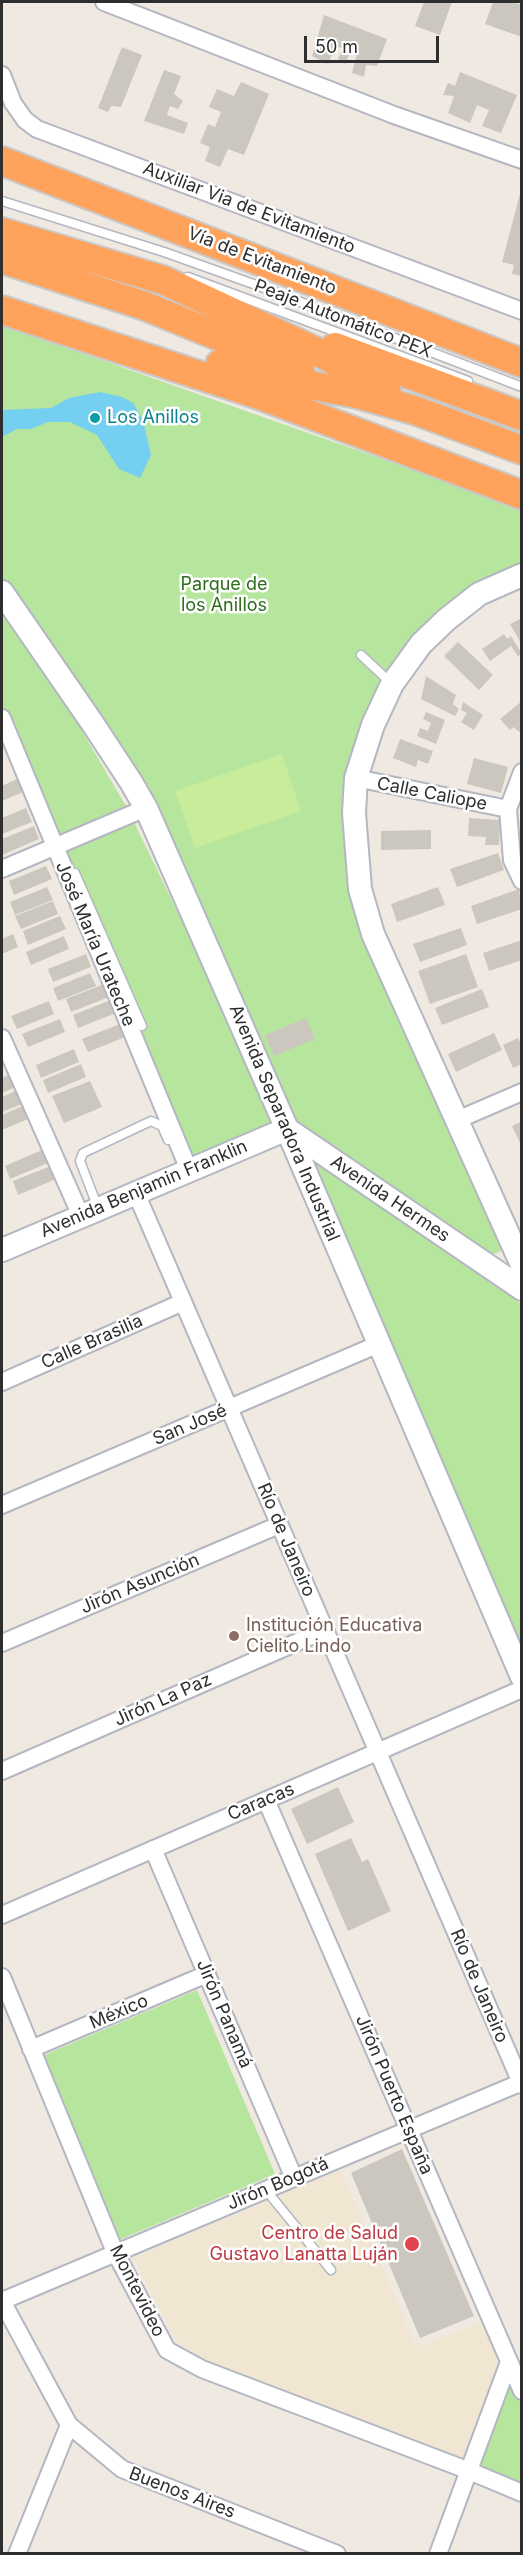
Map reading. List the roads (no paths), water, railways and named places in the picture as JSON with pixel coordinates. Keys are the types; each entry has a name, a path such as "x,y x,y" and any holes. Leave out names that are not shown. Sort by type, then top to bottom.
{"highway":[{"name":"Vía de Evitamiento","path":"2,161 522,363"},
{"path":"2,232 163,280 234,311 328,357 414,410"},
{"path":"2,259 145,306 357,394"},
{"path":"2,294 105,333 294,382 357,394 414,410 514,447"},
{"path":"2,310 259,394 522,495"},
{"path":"234,311 522,416"},
{"path":"361,356 422,390 514,447"}],"street":[{"path":"104,2 394,115 522,160"},
{"name":"Auxiliar Via de Evitamiento","path":"2,75 13,103 25,120 38,129 522,311"},
{"path":"494,1270 521,1262 373,934 360,888 355,847 356,778 373,725 392,684 421,644 446,620 479,594 522,575"},
{"name":"Avenida Separadora Industrial","path":"2,592 99,734 146,808 287,1129 522,1677"},
{"name":"José María Urateche","path":"2,718 58,844 186,1172"},
{"path":"522,772 508,809 512,860 522,881"},
{"name":"Calle Caliope","path":"356,778 508,809"},
{"path":"2,869 146,808"},
{"path":"2,1038 90,1212"},
{"path":"457,1120 522,1092"},
{"name":"Avenida Benjamin Franklin","path":"2,1250 287,1129"},
{"name":"Avenida Hermes","path":"287,1129 522,1289"},
{"name":"Río de Janeiro","path":"136,1193 521,2083"},
{"name":"Calle Brasilia","path":"2,1382 183,1302"},
{"name":"San José","path":"2,1505 379,1344"},
{"name":"Jirón Asunción","path":"2,1643 279,1525"},
{"name":"Jirón La Paz","path":"2,1771 325,1630"},
{"name":"Caracas","path":"2,1915 522,1689"},
{"name":"Jirón Puerto España","path":"266,1800 522,2391"},
{"name":"Jirón Panamá","path":"153,1849 294,2178"},
{"name":"México","path":"31,2049 207,1974"},
{"name":"Montevideo","path":"2,1977 115,2252 167,2350 202,2369 522,2493"},
{"name":"Jirón Bogotá","path":"2,2301 521,2083"},
{"name":"Buenos Aires","path":"2,2301 69,2426 122,2469 337,2553"},
{"path":"438,2553 509,2362"},
{"path":"17,2553 69,2426"}],"lane":[{"name":"Peaje Automático PEX","path":"2,201 164,252 522,387"},
{"path":"176,273 472,383"},
{"path":"360,655 392,684"},
{"path":"58,844 142,1026"},
{"path":"90,1212 80,1161 83,1153 151,1121 162,1126 186,1172"},
{"path":"266,2190 331,2270"}],"water":[{"path":"100,392 122,397 133,403 143,420 151,455 140,478 119,469 97,435 70,422 48,422 31,429 17,429 2,437 2,410 51,408 69,398"}],"place":[{"name":"Los Anillos","path":"95,418"},
{"name":"Institución Educativa Cielito Lindo","path":"234,1636"},
{"name":"Centro de Salud Gustavo Lanatta Luján","path":"412,2244"}],"park label":[{"name":"Parque de los Anillos","path":"224,595"}]}
